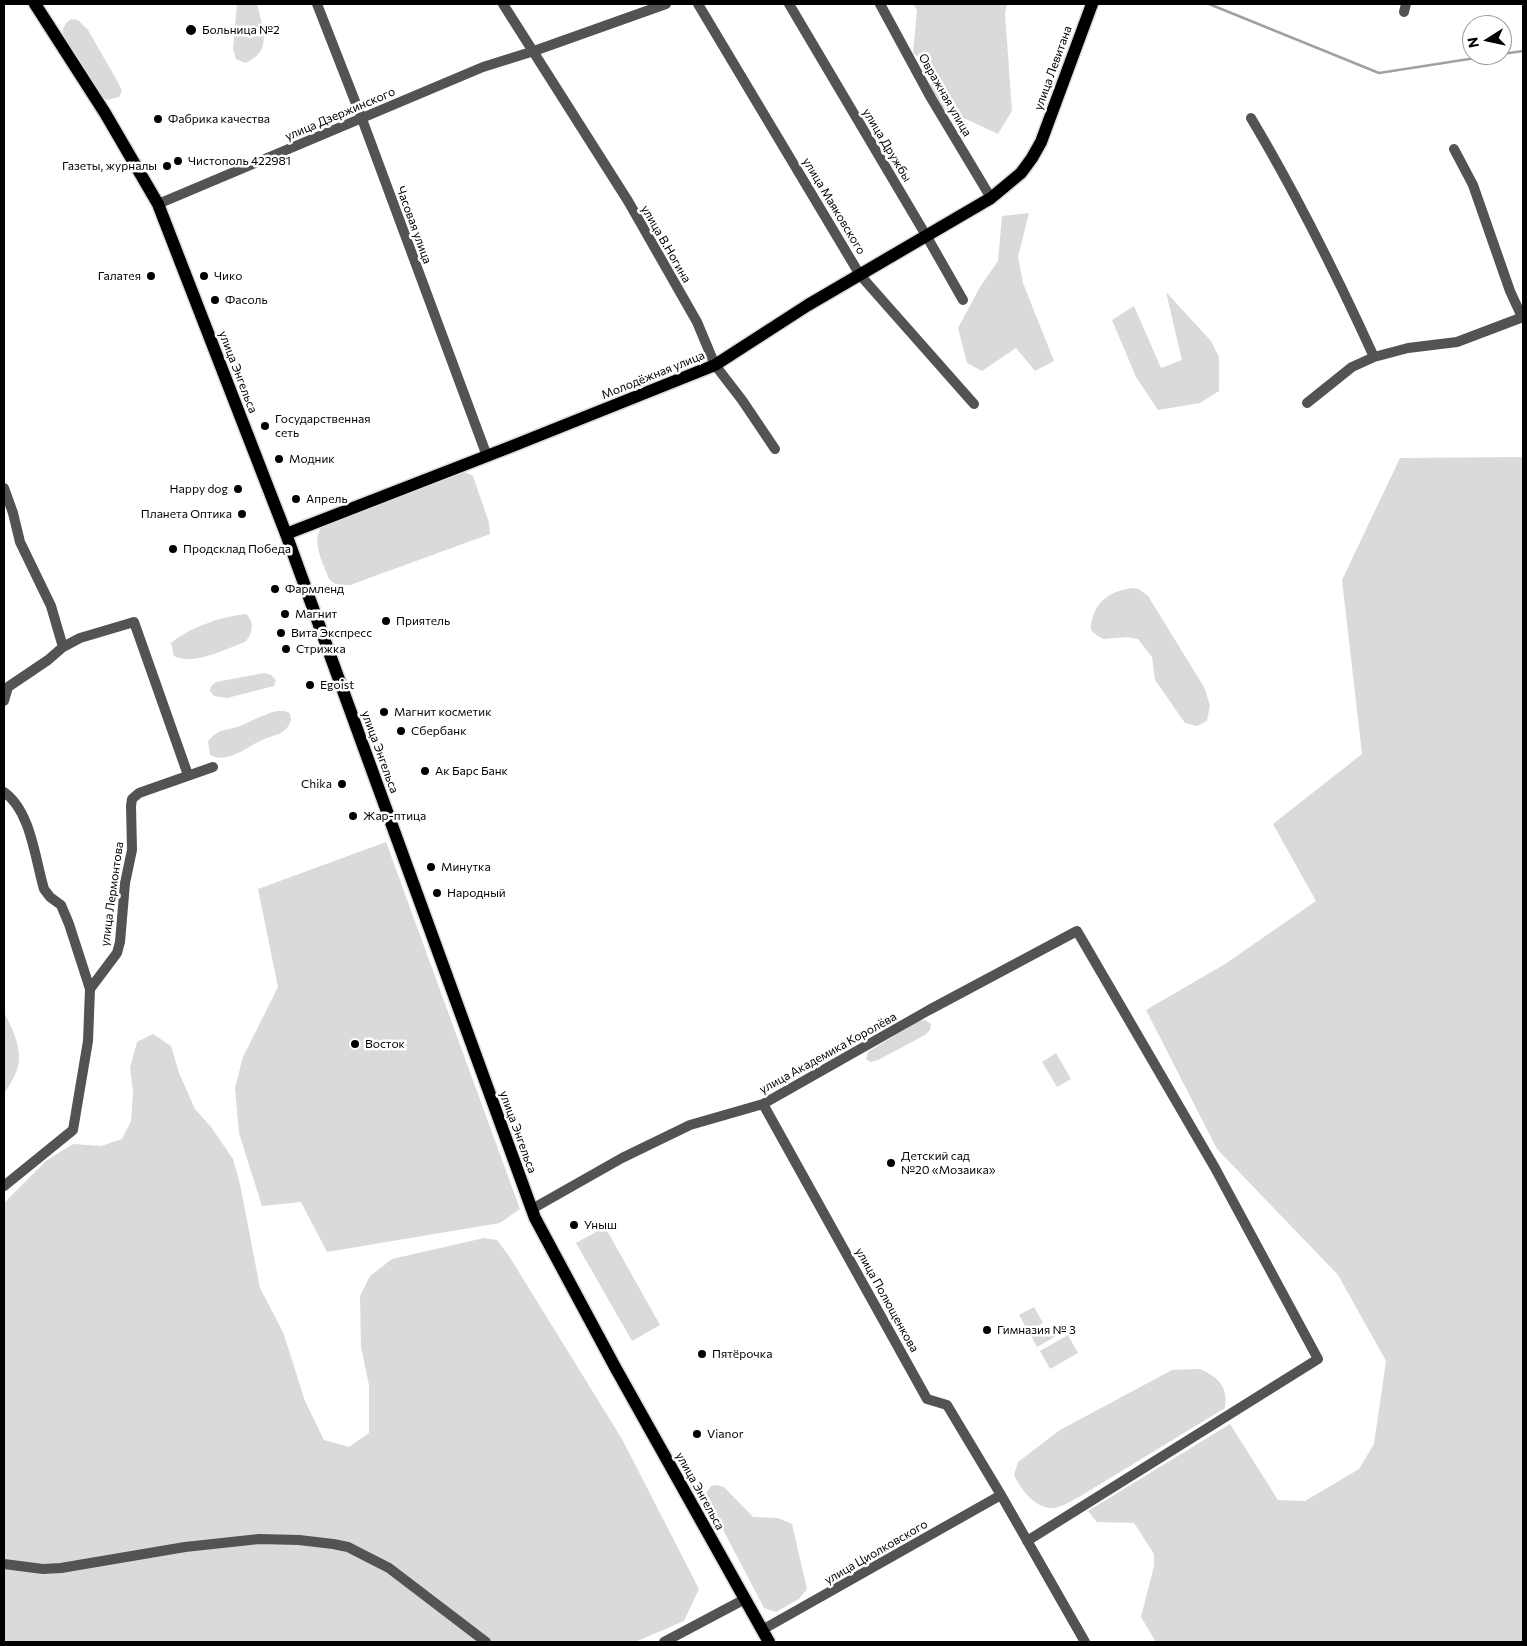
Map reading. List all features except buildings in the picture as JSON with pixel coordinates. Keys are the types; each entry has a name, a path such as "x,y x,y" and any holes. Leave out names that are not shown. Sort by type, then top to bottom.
{"main road":[{"name":"улица Энгельса","path":"35,4 105,113 158,204 286,534 532,1209 549,1246 615,1367 769,1642"},
{"name":"улица Левитана","path":"1041,142 1092,4"},
{"name":"Молодёжная улица","path":"286,534 715,365 808,305 991,198 1021,173 1041,142"}],"street":[{"name":"Часовая улица","path":"317,4 362,119 486,456"},
{"name":"улица В.Ногина","path":"503,4 632,208 697,322 715,365 742,400 775,449"},
{"name":"улица Дзержинского","path":"158,204 483,67 534,52 666,4"},
{"name":"улица Маяковского","path":"698,4 860,275 974,404"},
{"name":"улица Дружбы","path":"789,4 963,300"},
{"name":"Овражная улица","path":"880,4 931,98 991,198"},
{"path":"1251,118 1268,145 1340,283 1374,358"},
{"path":"1307,403 1352,367 1374,358 1408,348 1457,342 1523,317 1510,291 1473,185 1454,149"},
{"path":"4,488 13,513 20,542 51,606 63,647"},
{"path":"4,700 6,687 48,660 63,647 80,638 134,622 188,775"},
{"name":"улица Лермонтова","path":"90,989 117,953 120,942 124,883 132,850 132,799 139,793 213,767"},
{"path":"4,792 16,804 24,817 44,889 50,897 61,905 67,918 90,989 88,1041 73,1130 4,1186"},
{"name":"улица Академика Королёва","path":"532,1209 622,1158 690,1125 763,1104 929,1010 1077,931 1215,1168 1318,1359 1027,1541"},
{"name":"улица Полющенкова","path":"763,1104 927,1399 947,1405 1001,1494 1085,1642"},
{"name":"улица Циолковского","path":"762,1630 1001,1494"},
{"path":"4,1564 43,1569 61,1568 185,1547 259,1539 299,1540 333,1544 348,1547 389,1568 486,1642"},
{"path":"664,1642 745,1599"}],"shaded area":[{"path":"237,4 256,4 263,32 264,40 260,53 245,63 236,59 233,49"},
{"path":"913,4 1007,4 1005,13 1012,111 998,134 927,101 934,70 913,53 917,10"},
{"path":"71,19 78,20 88,30 119,84 122,91 119,97 107,100 101,96 63,36 63,29"},
{"path":"1029,213 1018,257 1023,283 1054,361 1035,371 1016,348 982,371 967,363 958,328 980,287 998,261 1002,216"},
{"path":"1166,292 1211,341 1219,357 1219,391 1200,403 1158,410 1136,377 1112,320 1134,306 1161,368 1182,360"},
{"path":"1523,457 1523,1642 1156,1642 1141,1617 1154,1566 1154,1554 1134,1523 1097,1522 1088,1511 1230,1424 1278,1500 1305,1501 1359,1469 1374,1444 1386,1361 1338,1275 1217,1149 1146,1010 1225,964 1316,901 1273,824 1362,754 1342,580 1400,458"},
{"path":"457,471 463,471 473,476 489,523 490,534 350,585 336,584 329,579 318,547 317,540 321,528"},
{"path":"1133,588 1139,589 1148,596 1204,687 1210,705 1207,721 1197,726 1185,723 1155,680 1152,657 1138,639 1127,637 1103,639 1092,630 1091,623 1095,610 1103,600 1114,593"},
{"path":"246,614 251,621 252,628 245,642 200,658 182,659 174,656 171,643 187,632 217,620"},
{"path":"264,673 271,675 276,680 274,686 227,698 214,696 210,691 211,686 216,682"},
{"path":"277,711 290,713 291,720 283,732 230,756 223,758 210,755 208,741 216,734"},
{"name":"Восток","path":"386,842 520,1209 500,1223 327,1252 301,1202 262,1206 239,1133 235,1088 243,1057 278,987 258,889"},
{"path":"4,1012 16,1040 19,1063 4,1095"},
{"path":"925,1020 931,1024 930,1030 925,1035 878,1060 871,1062 866,1059 868,1052 919,1021"},
{"path":"153,1034 171,1046 179,1073 195,1109 211,1127 233,1159 240,1184 260,1288 283,1332 305,1401 324,1440 349,1447 369,1433 369,1385 361,1347 360,1296 370,1276 392,1259 484,1238 497,1240 509,1256 622,1439 699,1589 684,1621 635,1642 4,1642 4,1203 47,1160 73,1144 101,1146 122,1139 131,1121 133,1092 130,1068 137,1042"},
{"path":"1056,1053 1071,1079 1057,1087 1042,1062"},
{"path":"605,1227 660,1325 632,1341 576,1243"},
{"path":"1034,1307 1043,1323 1028,1331 1019,1315"},
{"path":"1050,1326 1056,1336 1037,1347 1031,1336"},
{"path":"1068,1335 1078,1353 1050,1369 1040,1351"},
{"path":"1200,1369 1217,1379 1221,1384 1226,1400 1225,1408 1062,1506 1052,1508 1040,1505 1034,1502 1020,1486 1014,1475 1018,1462 1060,1430 1172,1370"},
{"path":"711,1486 724,1487 753,1517 778,1518 792,1524 807,1589 799,1599 776,1612 764,1608 707,1499 706,1493"}],"waterway":[{"path":"1209,4 1379,73 1462,60"},
{"path":"1512,53 1523,51"}],"place":[{"name":"Больница №2","path":"191,30"},
{"name":"Фабрика качества","path":"158,119"},
{"name":"Чистополь 422981","path":"178,161"},
{"name":"Газеты, журналы","path":"167,166"},
{"name":"Галатея","path":"151,276"},
{"name":"Чико","path":"204,276"},
{"name":"Фасоль","path":"215,300"},
{"name":"Государственная сеть","path":"265,426"},
{"name":"Модник","path":"279,459"},
{"name":"Happy dog","path":"238,489"},
{"name":"Апрель","path":"296,499"},
{"name":"Планета Оптика","path":"242,514"},
{"name":"Продсклад Победа","path":"173,549"},
{"name":"Фармленд","path":"275,589"},
{"name":"Магнит","path":"285,614"},
{"name":"Приятель","path":"386,621"},
{"name":"Вита Экспресс","path":"281,633"},
{"name":"Стрижка","path":"286,649"},
{"name":"Egoist","path":"310,685"},
{"name":"Магнит косметик","path":"384,712"},
{"name":"Сбербанк","path":"401,731"},
{"name":"Ак Барс Банк","path":"425,771"},
{"name":"Chika","path":"342,784"},
{"name":"Жар-птица","path":"353,816"},
{"name":"Минутка","path":"431,867"},
{"name":"Народный","path":"437,893"},
{"name":"Восток","path":"355,1044"},
{"name":"Детский сад №20 «Мозаика»","path":"891,1163"},
{"name":"Уныш","path":"574,1225"},
{"name":"Гимназия № 3","path":"987,1330"},
{"name":"Пятёрочка","path":"702,1354"},
{"name":"Vianor","path":"697,1434"}]}
